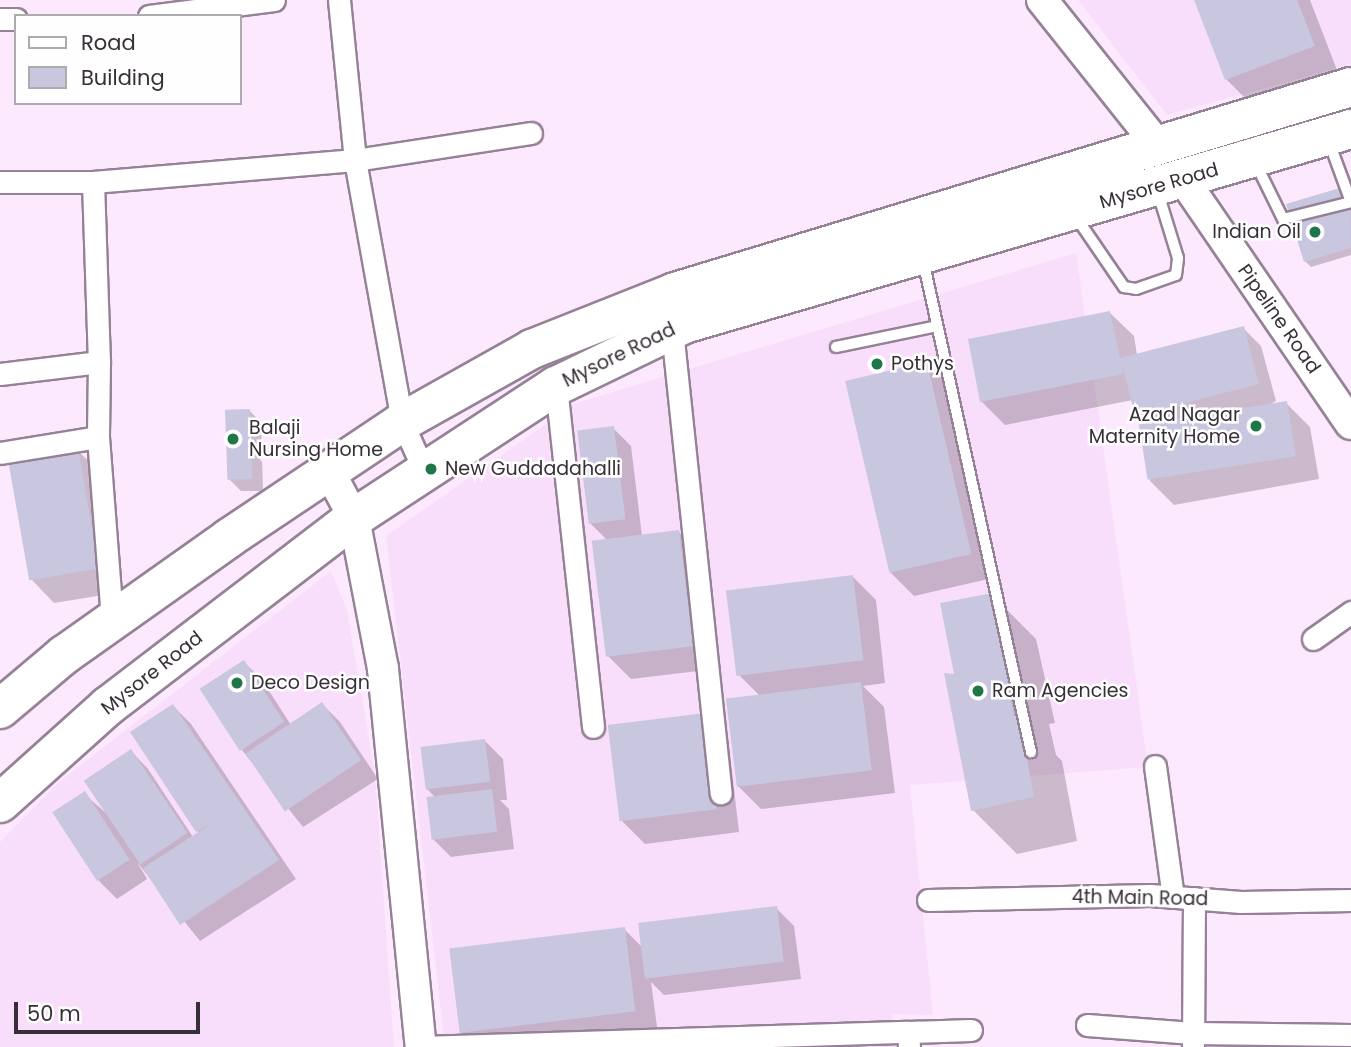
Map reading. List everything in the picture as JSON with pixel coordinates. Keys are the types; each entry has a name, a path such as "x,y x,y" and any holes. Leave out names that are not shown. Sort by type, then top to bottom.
{"highway":[{"name":"Mysore Road","path":"0,709 111,620 402,422 532,349 674,292 1351,87"},
{"name":"Mysore Road","path":"0,803 108,706 354,518 556,386 671,330 1339,132"}],"street":[{"path":"154,14 175,6 274,0"},
{"path":"339,0 355,160 402,422 425,473"},
{"path":"1042,0 1157,144"},
{"path":"0,182 93,182 355,160 531,133"},
{"path":"93,182 99,362 98,437 111,620"},
{"name":"Pipeline Road","path":"1169,183 1351,424"},
{"path":"671,330 721,793"},
{"path":"0,374 99,362"},
{"path":"556,386 593,727"},
{"path":"0,453 98,437"},
{"path":"330,473 354,518 383,670 421,1047 909,1039 971,1030"},
{"path":"1313,639 1351,612"},
{"path":"1155,766 1184,897 1193,1040"},
{"name":"4th Main Road","path":"928,900 1184,897 1351,900"},
{"path":"1087,1025 1193,1040 1351,1035"}],"lane":[{"path":"1253,158 1283,219 1351,202 1339,132"},
{"path":"1072,211 1124,287 1136,289 1176,275 1178,258 1169,183"},
{"path":"922,254 1031,752"},
{"path":"835,348 937,326"}],"shaded area":[{"path":"1078,0 1351,0 1351,64 1167,115"},
{"path":"1076,253 1148,767 910,785 933,1015 892,1014 896,1047 445,1047 386,536 576,403"},
{"path":"331,571 347,610 375,774 394,1047 0,1047 0,842 60,781"}],"building":[{"path":"1194,0 1297,0 1315,46 1225,80"},
{"path":"1350,185 1351,248 1304,262 1286,204"},
{"path":"1110,311 1120,358 1244,326 1259,384 1135,416 1122,364 1123,374 980,402 968,339"},
{"path":"927,362 971,554 889,573 845,381"},
{"path":"1287,401 1296,456 1148,480 1139,424"},
{"path":"250,409 252,479 227,480 225,410"},
{"path":"614,426 625,519 589,524 577,431"},
{"path":"78,448 99,568 29,580 8,460"},
{"path":"679,530 693,646 606,657 592,541"},
{"path":"853,575 863,660 736,676 726,591"},
{"name":"Ram Agencies","path":"993,593 1012,680 1007,681 1014,716 1019,716 1034,797 971,811 944,673 954,674 940,603"},
{"path":"244,660 284,722 240,751 200,689"},
{"path":"861,682 872,770 737,787 726,699"},
{"path":"322,702 361,760 285,811 246,753"},
{"path":"173,704 279,860 180,925 143,868 212,823 196,832 130,732"},
{"path":"705,713 717,809 620,821 608,725"},
{"path":"485,739 490,782 426,790 420,747"},
{"path":"131,749 187,833 140,865 84,781"},
{"path":"492,789 497,832 432,840 426,797"},
{"path":"85,791 130,860 97,881 52,812"},
{"path":"777,906 784,962 645,979 638,923"},
{"path":"625,927 635,1011 460,1033 449,949"}],"place":[{"name":"Indian Oil","path":"1315,232"},
{"name":"Pothys","path":"877,364"},
{"name":"Azad Nagar Maternity Home","path":"1256,426"},
{"name":"Balaji Nursing Home","path":"233,439"},
{"name":"New Guddadahalli","path":"431,469"},
{"name":"Deco Design","path":"237,683"},
{"name":"Ram Agencies","path":"978,691"}]}
